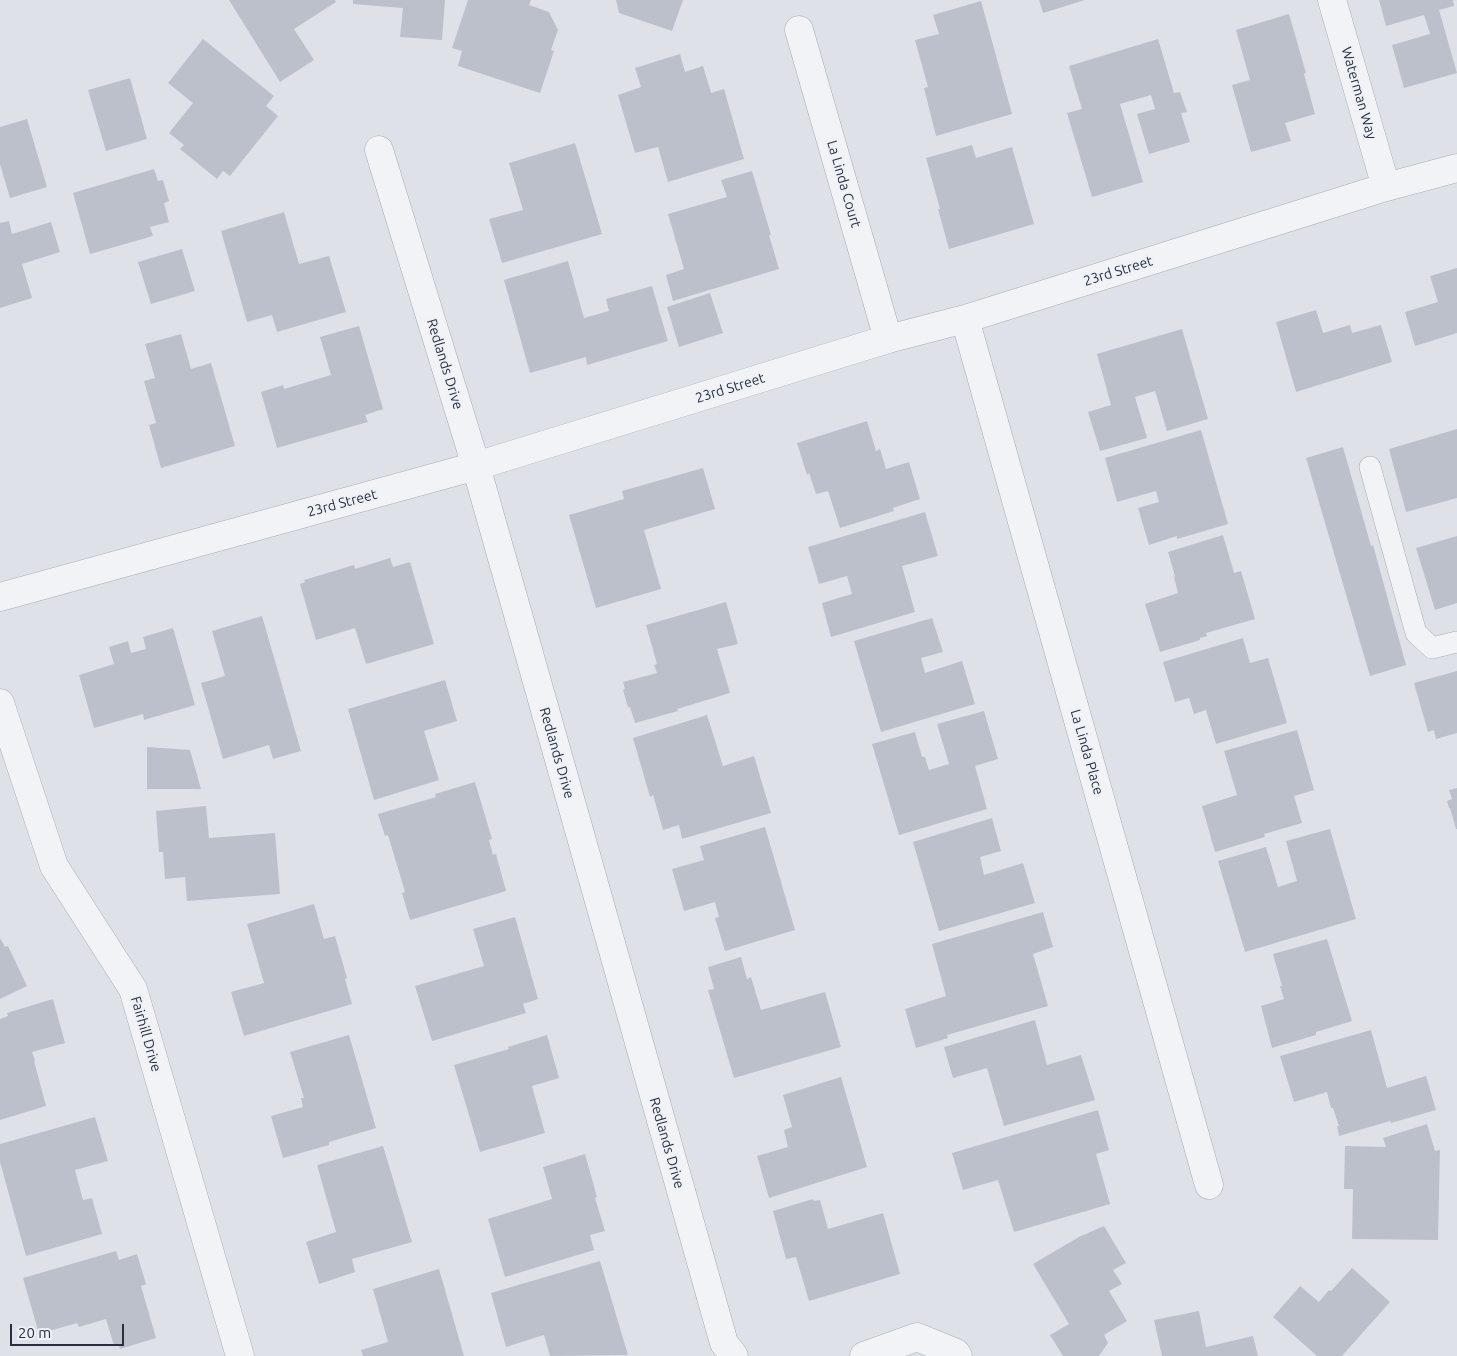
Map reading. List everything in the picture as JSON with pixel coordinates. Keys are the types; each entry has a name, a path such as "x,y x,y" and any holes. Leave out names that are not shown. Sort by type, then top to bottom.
{"street":[{"name":"Waterman Way","path":"1332,0 1386,187"},
{"name":"La Linda Court","path":"799,30 888,339"},
{"name":"Redlands Drive","path":"379,150 476,466 724,1343 734,1356"},
{"name":"23rd Street","path":"0,597 476,466 888,339 965,319 1386,187 1457,168"},
{"name":"La Linda Place","path":"965,319 1209,1185"},
{"name":"Fairhill Drive","path":"0,703 54,866 133,989 240,1356"},
{"path":"864,1356 917,1337 957,1355"}],"lane":[{"path":"1370,467 1416,632 1432,648 1457,642"}],"building":[{"path":"229,0 335,0 336,2 294,29 314,60 280,82"},
{"path":"353,0 445,0 442,40 400,37 403,8 353,4"},
{"path":"468,0 531,0 529,5 549,12 558,30 551,50 554,51 540,93 458,66 462,51 452,48"},
{"path":"616,0 683,0 672,31 619,13"},
{"path":"1039,0 1085,0 1043,13"},
{"path":"1379,0 1453,0 1454,6 1439,10 1457,73 1404,88 1392,45 1430,34 1424,15 1386,26"},
{"path":"981,1 1012,114 936,136 924,88 928,87 915,40 939,34 933,15"},
{"path":"1289,14 1306,73 1304,74 1315,114 1285,123 1291,141 1251,152 1232,85 1250,80 1236,30"},
{"path":"203,39 274,96 266,106 278,116 230,176 223,171 217,179 180,149 184,145 169,133 193,103 168,83"},
{"path":"1158,39 1174,93 1180,92 1187,112 1181,113 1190,142 1149,154 1137,114 1155,109 1151,95 1120,104 1143,182 1092,197 1067,113 1082,109 1069,66"},
{"path":"680,54 685,72 703,66 711,93 724,89 744,159 668,182 658,147 635,153 618,95 641,87 635,68"},
{"path":"130,78 147,139 106,151 88,90"},
{"path":"27,119 47,187 10,198 0,164 0,127"},
{"path":"575,143 602,234 502,263 489,219 523,210 509,163"},
{"path":"972,145 976,158 1012,147 1034,224 949,249 926,158"},
{"path":"154,169 158,181 163,180 169,201 164,203 169,222 150,227 153,236 90,254 73,193"},
{"path":"752,171 779,269 673,301 666,275 684,269 668,214 727,197 721,180"},
{"path":"284,212 299,264 329,256 346,312 277,332 272,315 247,322 221,231"},
{"path":"9,221 12,234 51,222 60,252 22,264 32,298 0,308 0,223"},
{"path":"182,249 195,291 151,304 138,262"},
{"path":"568,261 584,318 609,311 606,299 652,286 668,341 587,365 586,357 530,373 504,280"},
{"path":"1457,268 1457,333 1415,346 1405,312 1438,302 1430,276"},
{"path":"710,293 723,333 679,347 667,307"},
{"path":"1316,310 1323,333 1350,325 1352,333 1381,325 1392,362 1296,392 1276,322"},
{"path":"359,326 383,409 365,415 368,422 277,448 261,392 283,385 284,389 331,375 320,337"},
{"path":"1182,329 1208,419 1167,431 1155,391 1135,397 1147,438 1100,451 1088,412 1111,405 1097,354"},
{"path":"181,334 191,369 211,363 235,446 161,468 149,425 156,423 144,381 155,378 145,344"},
{"path":"867,421 876,451 880,449 886,469 909,462 920,499 893,508 894,511 840,528 828,491 816,494 809,473 807,475 797,443"},
{"path":"1457,429 1457,498 1406,512 1389,449"},
{"path":"1201,430 1228,524 1177,539 1177,536 1149,545 1138,508 1159,502 1156,491 1117,502 1105,458"},
{"path":"1343,447 1371,546 1373,545 1406,665 1370,676 1306,458"},
{"path":"703,468 715,509 644,530 661,589 596,608 569,515 624,499 622,491"},
{"path":"925,512 938,556 902,566 915,612 831,637 822,603 852,594 847,576 819,584 808,547"},
{"path":"1223,535 1234,573 1241,571 1255,619 1206,633 1207,636 1200,638 1200,640 1160,652 1145,604 1178,593 1168,552"},
{"path":"1457,536 1457,603 1435,610 1416,548"},
{"path":"390,558 393,567 410,562 434,644 366,664 355,628 316,640 300,584 305,582 304,580 354,565 355,569"},
{"path":"726,602 738,644 717,649 730,693 677,709 678,711 635,723 623,690 625,689 623,682 657,673 654,665 657,664 646,625"},
{"path":"262,616 301,751 273,759 269,745 223,759 201,683 225,676 212,631"},
{"path":"932,618 943,652 921,658 925,673 962,661 975,704 881,732 854,641"},
{"path":"173,628 195,705 144,720 143,714 94,728 79,675 114,664 109,647 128,641 131,653 146,649 143,637"},
{"path":"1243,638 1250,663 1268,658 1287,723 1216,744 1206,710 1194,714 1189,698 1175,702 1163,662"},
{"path":"1457,671 1457,733 1436,739 1434,730 1428,732 1414,683"},
{"path":"445,680 457,721 424,731 439,780 374,800 348,709"},
{"path":"984,711 998,759 975,766 987,809 899,835 872,744 915,732 922,757 925,757 929,770 949,764 937,724"},
{"path":"707,715 723,766 754,756 771,813 682,839 679,825 663,830 653,795 650,797 633,738"},
{"path":"1297,730 1314,790 1294,796 1302,823 1264,834 1265,837 1215,852 1202,806 1237,795 1224,751"},
{"path":"147,747 190,750 201,789 147,789"},
{"path":"475,782 492,839 489,840 493,855 496,854 506,891 410,920 402,893 405,892 388,835 385,836 378,814 436,797 435,794"},
{"path":"1457,788 1456,829 1447,801 1452,799 1449,790"},
{"path":"206,806 209,838 275,833 280,894 187,901 185,877 165,879 163,852 159,852 156,811"},
{"path":"992,818 1001,851 980,857 984,875 1023,863 1035,903 939,931 913,842"},
{"path":"765,827 795,930 725,951 715,918 719,917 715,902 684,911 672,869 704,860 700,846"},
{"path":"1330,829 1356,919 1245,952 1218,861 1266,847 1278,887 1297,881 1286,841"},
{"path":"314,904 324,939 335,936 352,1004 244,1036 231,992 264,983 247,924"},
{"path":"1043,912 1053,947 1033,954 1048,1006 947,1035 948,1038 916,1048 905,1009 946,996 932,944"},
{"path":"515,917 538,999 523,1004 526,1013 432,1041 415,986 484,966 473,929"},
{"path":"0,938 5,947 8,946 27,986 0,999"},
{"path":"1327,939 1352,1021 1316,1032 1316,1035 1272,1048 1261,1006 1284,999 1273,954"},
{"path":"741,957 747,979 751,977 761,1010 825,992 841,1047 734,1078 708,990 714,989 708,967"},
{"path":"53,999 65,1043 32,1052 46,1106 0,1120 0,1019 8,1016 7,1013"},
{"path":"1035,1020 1047,1065 1081,1055 1095,1100 1004,1126 987,1068 953,1078 944,1047"},
{"path":"1371,1030 1387,1088 1426,1076 1436,1110 1339,1136 1337,1126 1339,1126 1333,1108 1331,1108 1327,1092 1294,1102 1280,1056"},
{"path":"349,1035 376,1128 329,1142 329,1145 283,1158 271,1116 303,1107 301,1098 304,1098 290,1052"},
{"path":"547,1035 559,1078 532,1086 545,1133 480,1152 454,1065 509,1049 508,1047"},
{"path":"841,1077 867,1167 769,1198 757,1156 788,1147 784,1130 792,1127 783,1095"},
{"path":"1098,1110 1109,1150 1096,1154 1110,1204 1014,1232 998,1180 963,1190 952,1153"},
{"path":"95,1117 108,1161 75,1170 83,1200 92,1198 102,1234 26,1256 0,1162 0,1144"},
{"path":"1427,1124 1435,1151 1440,1150 1438,1240 1352,1239 1353,1189 1344,1189 1345,1146 1386,1147 1383,1138"},
{"path":"383,1146 412,1242 352,1259 355,1272 319,1284 306,1242 336,1232 317,1165"},
{"path":"585,1154 605,1231 590,1235 594,1250 505,1277 488,1219 552,1199 543,1167"},
{"path":"813,1199 814,1201 820,1200 828,1229 883,1213 900,1274 809,1301 796,1257 786,1259 773,1211"},
{"path":"1104,1226 1126,1263 1113,1270 1122,1284 1109,1291 1127,1321 1104,1335 1108,1343 1099,1356 1063,1356 1050,1335 1069,1324 1033,1264 1079,1237"},
{"path":"116,1251 119,1260 137,1254 146,1284 141,1286 156,1338 120,1349 119,1345 114,1346 106,1319 79,1327 77,1323 39,1334 23,1278"},
{"path":"600,1261 628,1355 550,1356 544,1335 506,1347 491,1293"},
{"path":"1352,1268 1390,1302 1342,1356 1317,1356 1273,1317 1300,1286 1319,1302"},
{"path":"439,1269 464,1356 363,1356 361,1350 388,1342 373,1289"},
{"path":"1199,1311 1206,1347 1253,1336 1258,1356 1162,1356 1154,1320"}]}
